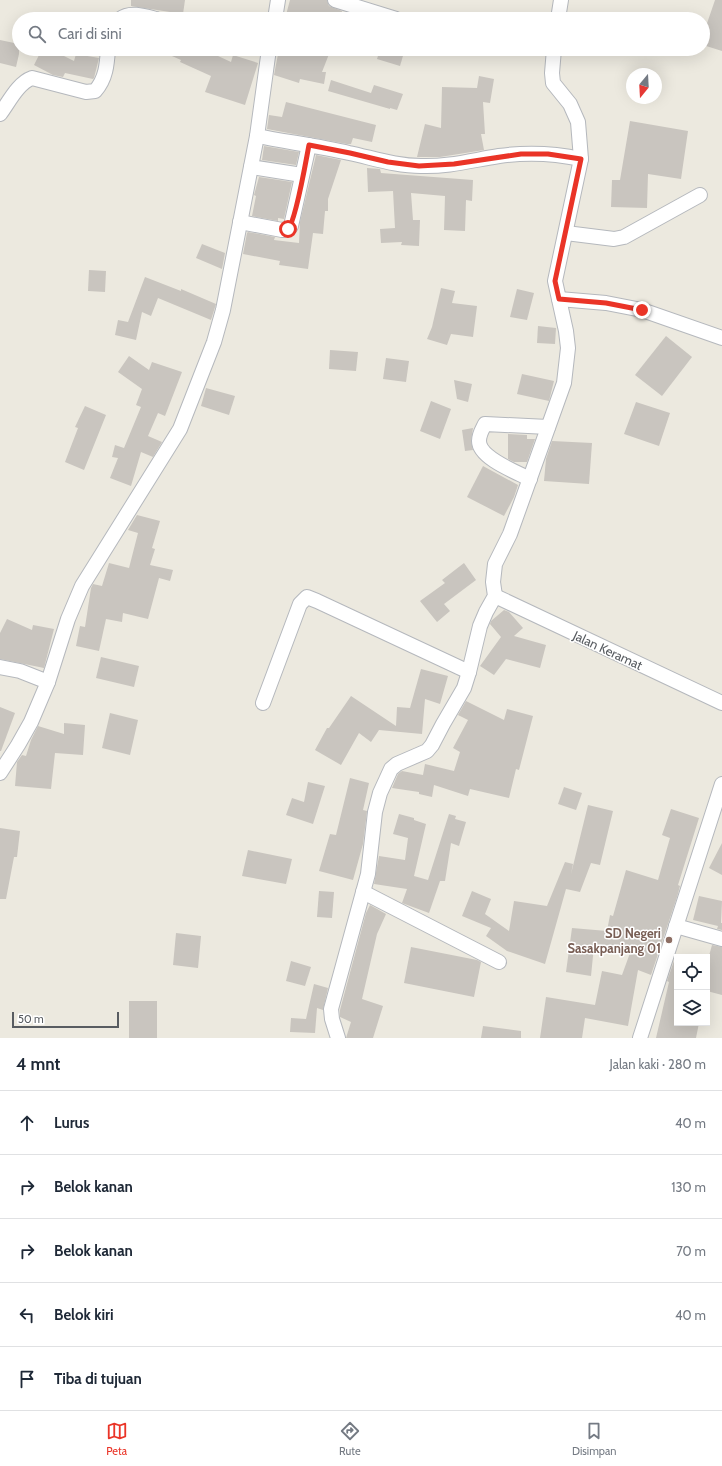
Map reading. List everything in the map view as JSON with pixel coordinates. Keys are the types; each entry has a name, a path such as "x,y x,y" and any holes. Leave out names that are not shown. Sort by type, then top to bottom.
{"street":[{"path":"276,12 278,0"},
{"path":"335,0 374,12"},
{"path":"559,12 561,0"},
{"path":"0,114 19,87 26,80 32,78 86,92 95,91 101,85 104,78 108,56"},
{"path":"0,773 31,722 48,682 68,619 82,586 180,429 214,342 223,310 257,136 265,56"},
{"path":"338,1038 332,1019 331,1009 368,874 375,812 380,792 384,782 397,764 427,751 432,745 464,688 470,672 480,626 495,596 493,582 495,564 510,534 564,384 568,348 555,281 581,159 578,122 570,104 553,83 553,56"},
{"path":"257,136 350,153 388,162 419,166 454,164 521,154 548,154 581,159"},
{"path":"240,222 274,229 288,229 291,226 309,145"},
{"path":"251,167 302,175"},
{"path":"566,233 614,239 624,237 700,195"},
{"path":"559,299 606,303 642,310 722,338"},
{"path":"530,479 486,456 478,443 480,433 486,424 548,427"},
{"name":"Jalan Keramat","path":"495,596 722,703"},
{"path":"263,703 300,604 306,597 470,672"},
{"path":"0,667 20,671 48,682"},
{"path":"640,1038 676,926 717,816 722,784"},
{"path":"363,892 499,962"},
{"path":"676,926 722,939"}],"building":[{"path":"131,0 185,0 183,12 170,12 131,6"},
{"path":"290,0 327,0 329,6 342,11 342,12 287,12"},
{"path":"715,0 722,0 722,51 710,47 710,15"},
{"path":"0,40 12,43 12,56 19,56 16,67 0,63"},
{"path":"38,56 64,56 74,61 75,56 99,58 93,79 65,73 63,77 53,75 34,65"},
{"path":"172,56 218,56 231,62 233,56 236,56 258,63 245,105 205,92 211,76 180,62 181,60"},
{"path":"278,56 328,56 322,72 326,72 324,84 300,79 299,83 274,75"},
{"path":"378,56 403,56 400,66 377,59"},
{"path":"479,76 494,79 490,103 483,102 485,134 481,134 484,150 440,157 417,157 425,124 441,128 442,87 477,88"},
{"path":"331,80 371,93 374,85 403,94 397,110 390,109 328,91"},
{"path":"286,102 376,125 372,142 353,138 351,144 347,144 267,129 269,115 282,117"},
{"path":"630,121 688,131 681,179 648,174 647,208 611,207 612,180 620,180"},
{"path":"264,146 299,152 296,165 262,160"},
{"path":"316,155 341,160 328,199 328,211 325,211 323,234 313,233 308,269 279,265 280,261 243,254 248,232 275,237 274,240 299,243 300,222"},
{"path":"367,168 380,169 381,173 473,180 472,201 466,200 465,231 444,230 445,196 411,193 413,220 420,220 419,246 401,245 402,242 381,243 380,229 395,228 393,191 368,192"},
{"path":"259,177 292,182 284,219 278,218 278,221 252,216 256,196 254,195"},
{"path":"202,244 225,253 222,269 196,258"},
{"path":"89,270 106,271 105,292 88,291"},
{"path":"145,277 181,291 181,289 216,304 211,320 158,298 151,316 142,312 136,340 115,335 118,320 128,322"},
{"path":"441,288 455,291 452,303 477,306 473,337 451,334 447,345 427,339 432,327"},
{"path":"517,289 534,293 527,320 510,317"},
{"path":"538,326 556,328 555,344 537,343"},
{"path":"666,336 692,357 662,396 635,375"},
{"path":"330,350 358,352 356,371 329,369"},
{"path":"129,356 149,370 152,362 182,372 165,416 158,413 148,436 162,442 153,457 141,452 131,486 110,478 118,458 112,457 115,445 124,448 141,407 136,405 142,389 118,372"},
{"path":"386,358 409,361 406,382 383,379"},
{"path":"522,374 554,381 549,401 517,394"},
{"path":"454,380 472,384 468,402 457,399"},
{"path":"206,388 235,396 229,415 201,406"},
{"path":"431,401 451,409 440,439 420,431"},
{"path":"636,402 670,413 659,446 624,434"},
{"path":"85,406 106,415 84,470 65,462 78,428 75,427"},
{"path":"473,428 471,441 473,450 465,451 462,430"},
{"path":"508,434 527,435 527,439 535,439 527,462 514,462 508,459"},
{"path":"552,441 592,443 589,484 544,481 546,459"},
{"path":"483,466 518,485 514,497 504,516 467,497"},
{"path":"137,515 160,521 152,548 155,549 150,565 173,570 170,581 159,578 148,619 123,613 122,622 106,619 99,651 76,646 80,626 85,627 91,588 93,584 102,586 109,563 129,568 138,533 128,530"},
{"path":"464,563 476,580 444,604 450,611 437,622 420,601 445,583 442,580"},
{"path":"504,610 509,612 523,628 514,636 546,645 540,668 506,659 494,675 480,666 501,637 490,624 491,621"},
{"path":"7,619 32,630 33,625 54,629 44,668 0,659 0,633"},
{"path":"101,657 139,666 134,687 96,678"},
{"path":"421,669 448,676 440,704 425,699 422,734 379,730 371,742 359,733 341,765 315,750 327,728 329,728 351,696 396,726 397,707 410,708"},
{"path":"466,701 504,720 507,709 533,716 519,770 516,769 509,798 470,789 468,796 434,785 432,797 419,794 419,792 392,788 398,774 402,771 423,775 425,764 454,771 460,752 453,748 468,720 458,715"},
{"path":"0,707 15,713 1,751 0,751"},
{"path":"110,713 138,720 130,755 102,748"},
{"path":"64,723 85,725 83,755 55,753 51,789 15,786 17,762 22,755 26,756 31,740 38,726 64,734"},
{"path":"350,778 369,783 363,810 367,811 363,844 353,880 319,871 330,834 336,835"},
{"path":"308,782 325,786 313,824 286,815 292,798 304,802"},
{"path":"564,787 582,793 576,810 558,804"},
{"path":"588,805 613,811 600,865 591,863 580,892 566,889 545,964 507,951 486,936 491,928 462,916 472,891 491,899 485,914 509,931 514,901 547,906 565,862 573,864 571,874"},
{"path":"671,809 699,818 678,885 680,886 677,897 651,975 638,970 628,1026 585,1018 582,1038 540,1038 546,997 595,1005 602,971 622,975 630,953 594,946 591,976 566,972 572,928 607,931 610,915 613,916 626,870 658,880 670,838 662,835"},
{"path":"399,814 414,818 414,820 426,824 414,876 428,880 449,814 456,816 455,819 466,822 459,846 451,843 445,881 440,881 429,913 402,903 407,889 374,884 379,856 405,860 408,838 393,834"},
{"path":"0,828 20,831 17,857 14,857 6,899 0,899"},
{"path":"722,843 722,875 709,868"},
{"path":"248,850 292,859 286,884 242,876"},
{"path":"319,891 334,892 332,918 317,917"},
{"path":"699,896 722,901 722,930 717,929 718,926 693,920"},
{"path":"370,905 386,914 377,934 362,999 383,1006 373,1038 346,1038 351,1022 340,1017 340,1010 366,913"},
{"path":"176,933 201,936 198,968 173,965"},
{"path":"712,945 722,947 722,995 710,992 710,954"},
{"path":"411,947 481,962 474,997 404,983"},
{"path":"291,961 311,967 305,986 286,981"},
{"path":"674,961 674,1026 698,1026 696,1038 656,1038 669,982 667,981"},
{"path":"314,984 328,988 323,1010 317,1008 315,1033 290,1032 291,1018 306,1019"},
{"path":"129,1001 157,1001 157,1038 129,1038"},
{"path":"483,1026 521,1031 521,1038 481,1038"}],"place":[{"name":"SD Negeri Sasakpanjang 01","path":"669,940"}],"route":[{"path":"288,229 291,226 296,208 309,145 388,162 419,166 454,164 500,156 538,153 562,155 581,159 555,281 559,299 606,303 642,310"}]}
